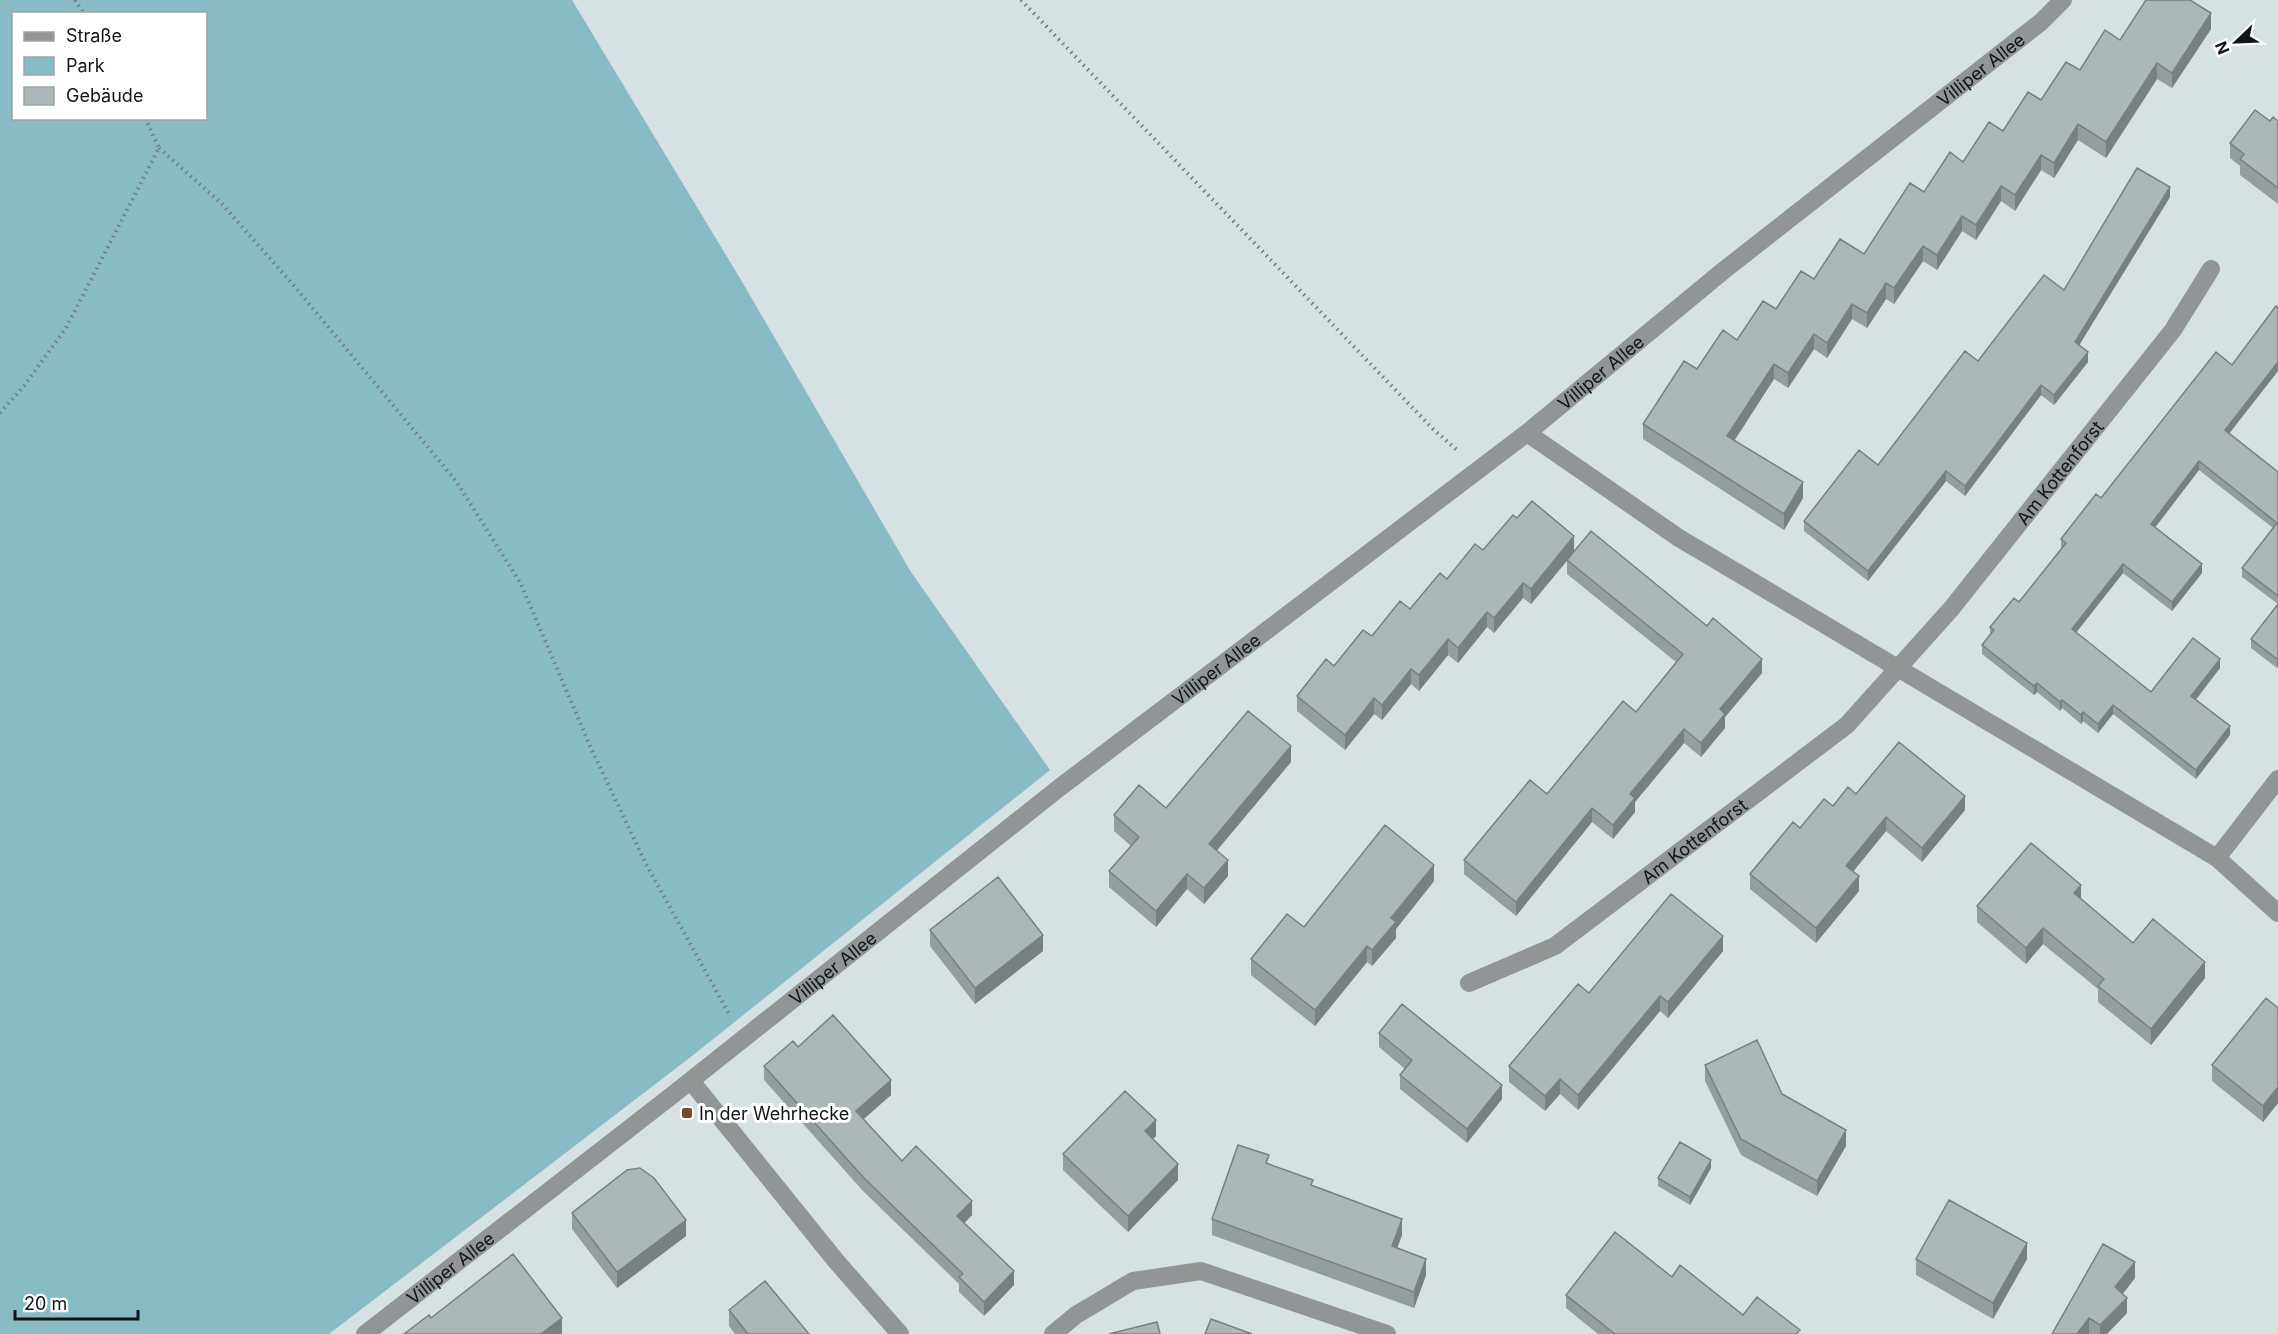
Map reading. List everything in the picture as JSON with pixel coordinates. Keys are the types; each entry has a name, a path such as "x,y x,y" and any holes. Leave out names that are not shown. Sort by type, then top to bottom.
{"street":[{"name":"Villiper Allee","path":"365,1334 691,1081 742,1038 1059,788 1527,433 1723,271 2042,22 2063,0"},
{"name":"Am Kottenforst","path":"1469,983 1555,946 1847,725 1951,609 2174,330 2211,269"},
{"path":"1527,433 1679,538 2217,858 2278,913"},
{"path":"2217,858 2278,779"},
{"path":"691,1081 836,1261 900,1334"},
{"path":"1053,1334 1076,1315 1133,1281 1201,1271 1387,1334"}],"path":[{"path":"1021,0 1433,429 1477,469"},
{"path":"146,120 159,148 222,204 456,481 521,584 590,746 646,864 742,1038"},
{"path":"0,413 24,387 66,328 159,148"}],"green space":[{"path":"0,0 572,0 741,280 911,572 1050,770 692,1056 329,1334 0,1334"}],"building":[{"path":"2146,0 2190,0 2211,13 2172,73 2157,63 2106,142 2078,124 2054,163 2041,155 2015,195 2001,186 1976,225 1962,216 1937,255 1923,246 1894,288 1886,283 1867,313 1852,304 1827,343 1814,334 1788,373 1774,364 1727,436 1803,482 1784,514 1643,424 1684,361 1697,369 1723,330 1737,340 1763,301 1776,309 1801,271 1814,279 1840,239 1864,254 1910,183 1924,192 1950,152 1963,162 1989,122 2003,131 2028,92 2041,100 2066,62 2080,70 2105,30 2120,40"},
{"path":"2255,110 2270,121 2273,117 2278,121 2278,188 2240,159 2244,154 2230,143"},
{"path":"2137,168 2170,187 2075,342 2088,352 2054,395 2041,385 1965,486 1946,471 1868,571 1804,521 1859,450 1878,465 1965,351 1978,361 2044,275 2064,290"},
{"path":"2276,306 2278,308 2278,362 2225,430 2278,472 2278,596 2242,568 2277,523 2199,461 2151,524 2202,564 2172,602 2123,564 2072,629 2151,692 2193,638 2220,659 2191,696 2230,726 2196,770 2113,705 2098,724 2083,712 2081,715 2062,700 2060,702 2037,683 2034,686 1982,645 1994,630 1990,627 2014,598 2019,602 2066,543 2061,539 2096,494 2101,498 2216,352 2232,365"},
{"path":"1532,501 1574,536 1531,589 1523,583 1494,618 1487,612 1458,648 1448,639 1419,675 1411,669 1382,705 1374,698 1345,735 1297,696 1326,659 1334,666 1363,630 1372,636 1400,601 1410,609 1440,573 1447,579 1475,544 1483,550 1513,515 1517,518"},
{"path":"1591,531 1707,626 1713,618 1762,659 1720,709 1725,714 1701,743 1684,729 1630,794 1635,798 1613,825 1592,808 1516,902 1464,860 1530,780 1547,794 1623,701 1636,712 1683,654 1567,560"},
{"path":"2278,604 2278,658 2277,659 2251,639"},
{"path":"1248,711 1291,746 1209,844 1228,860 1204,888 1187,874 1156,911 1109,871 1139,837 1114,815 1139,785 1166,808"},
{"path":"1899,742 1965,796 1922,848 1886,817 1846,866 1859,876 1816,928 1750,874 1793,822 1800,828 1824,799 1833,806 1848,787 1856,794"},
{"path":"1385,825 1434,865 1391,918 1396,922 1372,950 1367,946 1315,1010 1251,959 1287,914 1304,927"},
{"path":"2031,843 2081,885 2074,893 2133,943 2153,919 2205,962 2151,1029 2098,986 2104,979 2043,928 2026,948 1977,906"},
{"path":"998,877 1043,935 975,988 930,930"},
{"path":"1671,894 1723,936 1668,1002 1660,996 1578,1095 1560,1079 1545,1096 1509,1066 1578,984 1589,993"},
{"path":"2266,998 2278,1008 2278,1087 2263,1106 2212,1065"},
{"path":"1402,1004 1502,1085 1467,1129 1400,1075 1412,1060 1379,1033"},
{"path":"833,1015 891,1080 856,1111 902,1161 916,1146 972,1201 957,1216 1014,1271 984,1302 959,1277 963,1274 863,1177 764,1066 793,1041 798,1047"},
{"path":"1757,1040 1782,1094 1846,1130 1817,1181 1741,1139 1705,1065"},
{"path":"1125,1091 1156,1120 1145,1131 1178,1164 1128,1216 1063,1154"},
{"path":"1680,1142 1711,1160 1690,1197 1658,1178"},
{"path":"1238,1145 1269,1155 1266,1163 1313,1180 1311,1185 1402,1219 1392,1246 1426,1259 1414,1292 1212,1219"},
{"path":"640,1168 654,1178 686,1220 617,1272 572,1213 627,1170"},
{"path":"1949,1200 2027,1243 1993,1303 1916,1259"},
{"path":"1615,1232 1672,1277 1680,1265 1743,1315 1757,1297 1800,1330 1796,1334 1615,1334 1566,1295"},
{"path":"2103,1244 2135,1262 2115,1287 2127,1298 2100,1325 2089,1318 2077,1334 2052,1334"},
{"path":"513,1254 562,1318 541,1334 404,1334 429,1315 431,1318"},
{"path":"765,1281 809,1334 748,1334 729,1310"},
{"path":"1211,1319 1252,1334 1205,1334"},
{"path":"1157,1322 1160,1334 1109,1334"}],"place":[{"name":"In der Wehrhecke","path":"687,1113"}]}
